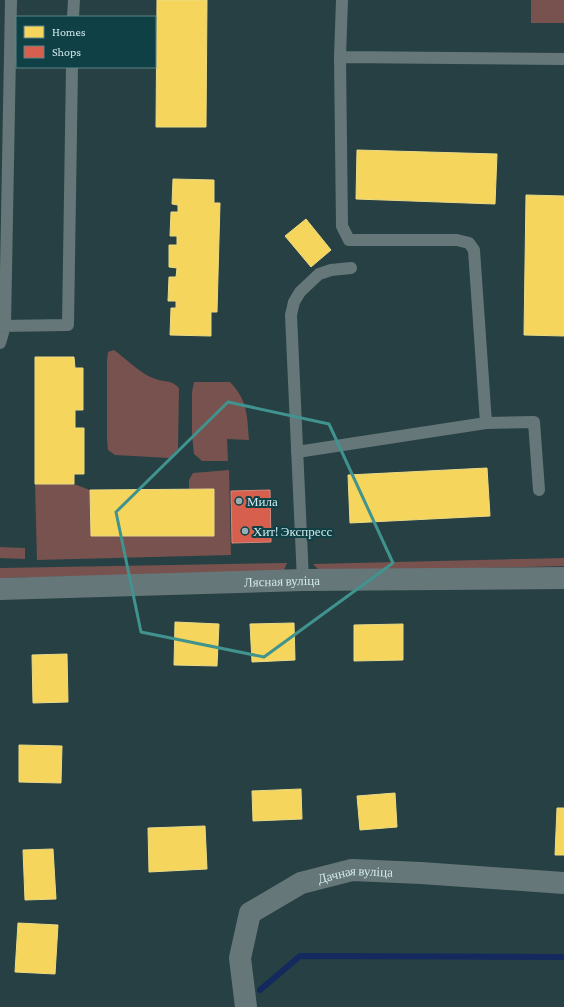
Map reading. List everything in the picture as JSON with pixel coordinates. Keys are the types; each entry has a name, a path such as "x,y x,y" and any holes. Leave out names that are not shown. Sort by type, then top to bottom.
{"street":[{"name":"Лясная вуліца","path":"0,588 302,580 564,578"},
{"name":"Дачная вуліца","path":"246,1007 240,958 250,913 301,883 352,870 421,873 564,883"}],"lane":[{"path":"0,343 3,326 11,0"},
{"path":"73,16 74,0"},
{"path":"342,0 340,57 342,226 349,240 457,240 468,243 474,250 486,423"},
{"path":"340,57 564,59"},
{"path":"3,326 68,325 72,68"},
{"path":"302,580 292,315 294,302 300,292 319,274 331,270 351,268"},
{"path":"297,452 486,423 534,422 539,490"}],"highlighted area":[{"path":"228,402 329,424 393,563 264,657 141,632 116,512"}],"shaded area":[{"path":"531,0 564,0 564,23 531,23"},
{"path":"114,350 148,376 173,383 179,388 178,449 169,458 115,455 108,450 107,361 108,352"},
{"path":"194,382 230,382 236,389 243,402 246,409 249,440 227,439 228,461 202,461 194,454 192,435 192,392"},
{"path":"229,470 231,555 37,560 35,484 74,484 90,490 91,536 214,536 214,490 189,490 189,480 193,473"},
{"path":"0,547 25,548 25,559 0,558"},
{"path":"564,558 564,566 326,572 319,570 313,564"},
{"path":"287,563 284,570 276,572 0,578 0,568"}],"building: Homes":[{"path":"157,0 207,0 206,127 156,127"},
{"path":"357,150 497,154 495,204 356,199"},
{"path":"173,179 214,180 214,203 220,203 217,312 211,312 211,336 170,335 171,308 176,308 176,301 168,301 169,277 176,277 177,268 169,267 169,245 177,245 177,236 170,236 171,212 178,212 178,205 172,204"},
{"path":"526,195 564,196 564,336 524,335"},
{"path":"306,219 331,250 311,267 285,236"},
{"path":"35,357 74,357 75,368 83,368 83,410 75,410 75,428 84,428 84,474 74,474 74,484 35,484"},
{"path":"487,468 490,516 350,523 348,475"},
{"path":"214,489 214,536 91,536 90,490"},
{"path":"175,622 219,624 217,666 174,665"},
{"path":"294,623 295,660 252,662 250,624"},
{"path":"403,624 403,660 354,661 354,625"},
{"path":"67,654 68,702 33,703 32,655"},
{"path":"19,745 62,746 61,783 19,782"},
{"path":"301,789 302,819 253,821 252,791"},
{"path":"395,793 397,827 360,830 357,796"},
{"path":"557,808 564,808 564,855 555,855"},
{"path":"205,826 207,869 149,872 148,828"},
{"path":"53,849 56,899 25,900 23,850"},
{"path":"18,923 58,925 55,974 15,972"}],"building: Shops":[{"path":"270,490 271,542 232,543 231,491"}],"waterway":[{"path":"260,990 300,956 564,957"}],"place":[{"name":"Мила","path":"239,501"},
{"name":"Хит! Экспресс","path":"245,531"}]}
